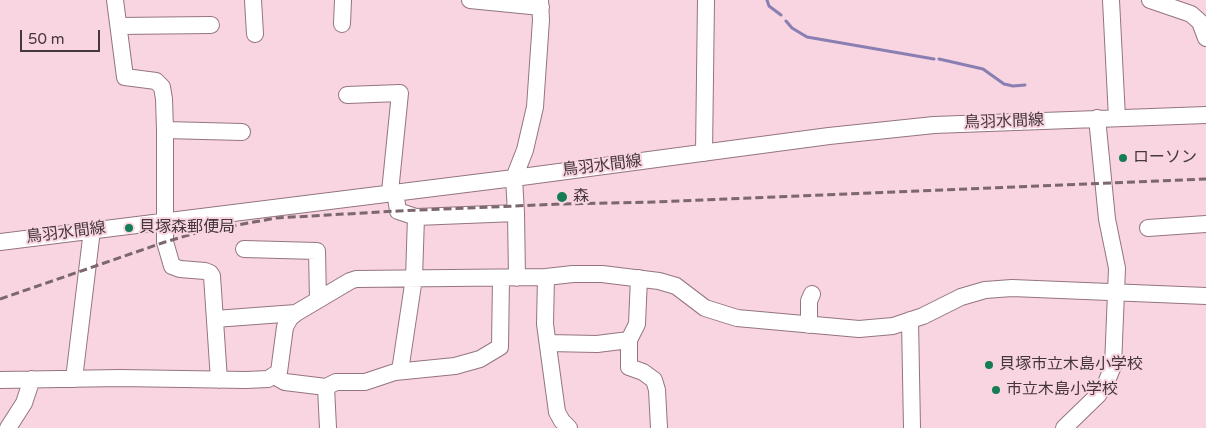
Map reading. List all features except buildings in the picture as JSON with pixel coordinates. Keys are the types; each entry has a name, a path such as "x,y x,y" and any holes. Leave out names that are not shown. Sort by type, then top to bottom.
{"street":[{"path":"114,0 125,77 160,83 164,99 164,221 166,242 172,266 180,269 200,270 210,273 219,380"},
{"path":"253,0 255,34"},
{"path":"342,24 343,0"},
{"path":"274,376 286,382 326,386 336,382 365,382 400,371 455,366 480,358 500,347 516,213 514,178 525,150 535,107 542,20 540,4 470,0"},
{"path":"704,154 706,0"},
{"path":"1111,0 1117,118"},
{"path":"1150,0 1191,14 1200,22 1206,38"},
{"path":"119,26 211,24"},
{"path":"347,95 400,93 392,192 398,211 416,217 516,213"},
{"name":"鳥羽水間線","path":"0,242 704,154 829,136 934,125 1206,115"},
{"path":"1064,428 1098,395 1106,383 1113,366 1117,268 1107,219 1097,118"},
{"path":"165,130 242,132"},
{"path":"400,371 414,278 416,217"},
{"path":"1148,228 1206,224"},
{"path":"74,379 92,230"},
{"path":"244,249 317,251 318,300"},
{"path":"215,320 296,312 356,279 509,278 602,274 639,278 676,286 705,308 736,318 859,329 893,326 923,316 961,297 985,290 1012,288 1206,296"},
{"path":"546,277 545,324 557,412 562,421 570,428"},
{"path":"639,278 636,324 629,340 629,367 643,372 654,380 660,412 659,428"},
{"path":"809,325 809,301 812,294"},
{"path":"0,380 268,379 279,372 285,326 296,312"},
{"path":"910,320 912,428"},
{"path":"548,343 597,344 629,340"},
{"path":"8,428 24,404 32,379"},
{"path":"326,386 328,428"}],"waterway":[{"path":"767,0 769,6 781,15"},
{"path":"786,21 792,28 807,37 934,59"},
{"path":"939,59 983,69 1004,84 1013,86 1025,85"}],"railway":[{"path":"0,299 199,232 276,218 561,204 654,202 1206,179"}],"place":[{"name":"ローソン","path":"1123,158"},
{"name":"森","path":"562,197"},
{"name":"貝塚森郵便局","path":"129,228"},
{"name":"貝塚市立木島小学校","path":"989,365"},
{"name":"市立木島小学校","path":"996,390"}]}
